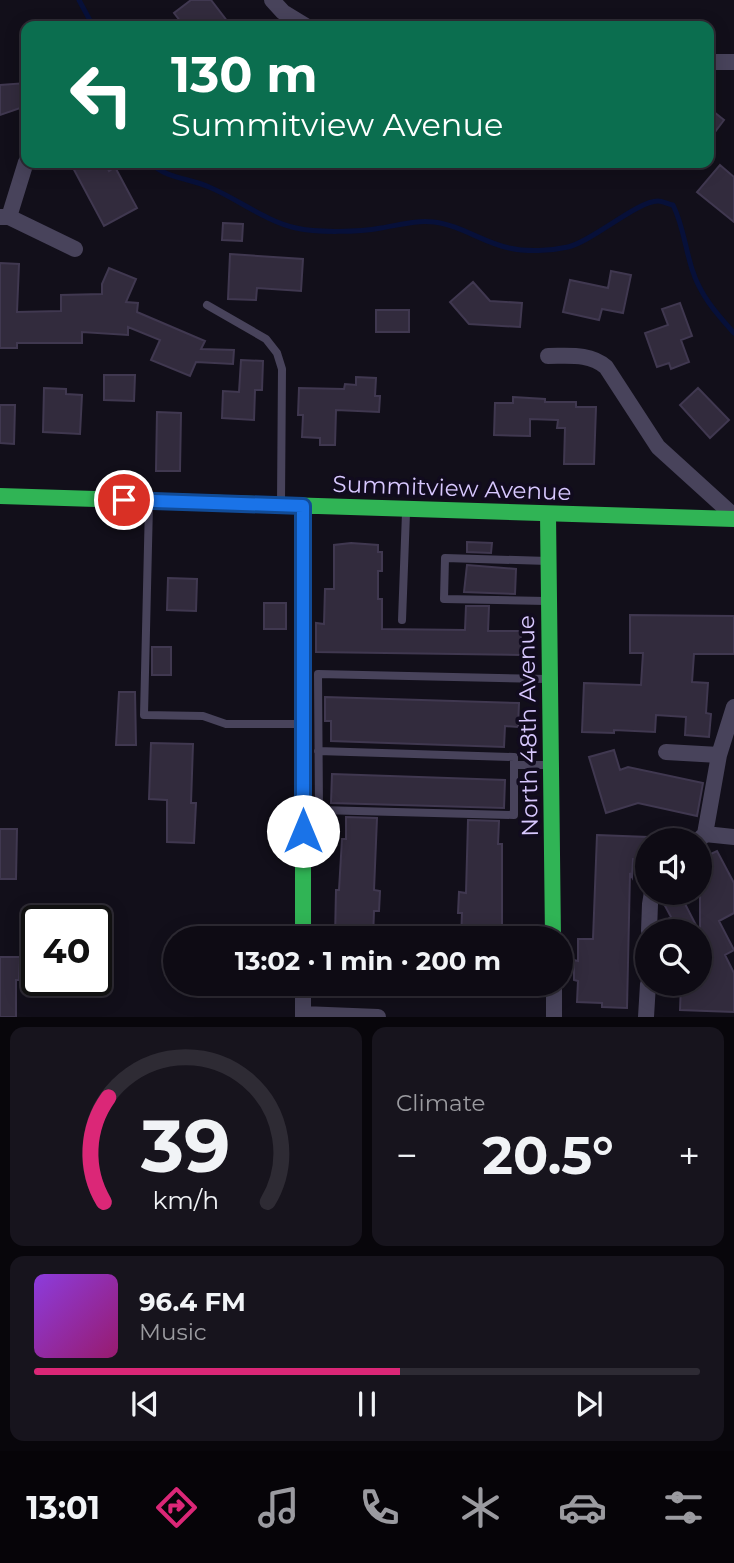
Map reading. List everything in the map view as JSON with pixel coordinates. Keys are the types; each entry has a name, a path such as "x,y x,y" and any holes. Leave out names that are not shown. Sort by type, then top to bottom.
{"street":[{"path":"272,0 283,12 298,21"},
{"path":"714,62 734,62"},
{"path":"24,168 4,217 75,249"},
{"path":"548,356 597,359 606,367 658,447 734,518"},
{"name":"Summitview Avenue","path":"0,496 734,518"},
{"path":"303,506 303,926"},
{"name":"North 48th Avenue","path":"548,514 553,926"},
{"path":"704,828 719,755 734,708"},
{"path":"666,752 719,755"},
{"path":"712,837 734,837"},
{"path":"303,996 303,1016 378,1017"},
{"path":"554,996 554,1017"},
{"path":"646,1017 647,996"}],"lane":[{"path":"207,305 267,339 277,353 282,369 281,506"},
{"path":"149,501 144,715 203,716 226,724 303,724"},
{"path":"402,620 406,510"},
{"path":"549,561 445,558 444,598 549,601"},
{"path":"318,751 514,757 514,815 318,810 318,751 318,674 550,679"},
{"path":"514,765 551,765"}],"building":[{"path":"191,0 211,0 227,21 180,21 174,13"},
{"path":"21,83 21,108 0,115 0,85"},
{"path":"714,112 724,120 714,133"},
{"path":"720,165 734,177 734,222 697,192"},
{"path":"73,168 108,168 109,171 116,168 137,208 104,226"},
{"path":"223,223 243,224 242,241 222,240"},
{"path":"230,254 303,259 301,291 257,288 256,300 228,299"},
{"path":"0,263 19,264 17,312 61,311 61,295 102,294 102,284 109,268 136,279 126,302 138,303 137,312 205,341 201,349 234,350 233,364 196,362 190,376 151,360 160,340 128,327 128,335 82,332 82,343 17,343 17,348 0,348"},
{"path":"611,271 631,275 623,313 602,309 599,320 563,312 570,280 608,288"},
{"path":"473,282 490,301 522,303 520,327 469,324 450,302"},
{"path":"680,303 692,336 681,340 689,362 671,369 669,363 657,367 645,333 668,325 662,309"},
{"path":"376,310 409,310 409,332 376,332"},
{"path":"241,360 263,361 262,390 255,390 254,420 222,418 223,391 239,392"},
{"path":"104,375 135,375 134,401 104,400"},
{"path":"356,377 376,378 375,396 380,396 379,412 336,410 335,445 320,445 320,438 302,437 303,415 298,415 299,388 344,389 345,384 356,385"},
{"path":"44,388 66,389 66,394 82,395 80,434 43,432"},
{"path":"698,388 729,420 710,438 680,405"},
{"path":"513,397 545,399 545,402 576,402 576,407 596,407 594,464 564,464 565,428 557,428 558,420 530,419 530,436 494,435 495,403 513,403"},
{"path":"0,405 15,405 14,444 0,443"},
{"path":"157,412 181,413 180,471 156,471"},
{"path":"467,542 492,543 491,553 467,552"},
{"path":"334,545 378,545 378,552 382,552 382,571 378,571 378,599 382,599 382,629 465,630 466,606 489,606 488,631 521,631 521,655 316,652 316,623 324,624 325,589 334,589"},
{"path":"467,565 516,569 515,594 464,592"},
{"path":"168,578 197,579 196,611 167,610"},
{"path":"264,603 286,603 286,629 264,629"},
{"path":"630,615 734,616 734,654 694,654 692,682 708,683 706,713 711,714 709,737 685,735 686,717 656,715 655,732 582,732 584,683 641,685 643,653 630,653"},
{"path":"152,647 171,647 171,675 152,675"},
{"path":"119,692 135,692 136,745 116,745"},
{"path":"325,697 519,703 518,727 505,726 504,747 331,741 331,721 325,721"},
{"path":"151,743 193,744 191,803 196,803 194,843 167,842 167,800 149,799"},
{"path":"614,750 620,770 628,767 703,783 697,816 638,803 606,813 589,757"},
{"path":"332,774 505,780 504,808 331,803"},
{"path":"346,817 377,818 374,890 380,891 379,911 374,911 373,926 335,926 342,839 346,839"},
{"path":"468,820 499,821 498,844 502,844 502,926 461,926 462,913 458,913 459,892 466,893"},
{"path":"0,829 17,829 16,879 0,879"},
{"path":"597,835 635,836 632,877 630,873 627,1008 577,1002 578,981 574,980 574,960 578,961 578,939 593,939"},
{"path":"717,851 734,883 734,913 719,921 734,950 725,955 734,973 734,1012 680,1010 681,996 712,996 712,919 700,919 700,905 712,905 712,853"},
{"path":"665,905 686,905 693,919 668,919 671,917"},
{"path":"0,957 20,957 19,980 16,980 16,1017 0,1017"}],"waterway":[{"path":"79,0 90,21"},
{"path":"157,168 209,187 273,220 296,228 350,231 414,222 434,222 500,246 523,250 568,247 639,207 663,202 673,205 699,287 734,333"}],"traffic: fast":[{"path":"0,496 734,519"},
{"path":"303,506 303,926"},
{"path":"548,514 553,926"}],"route":[{"path":"124,500 303,506 303,831"}]}
